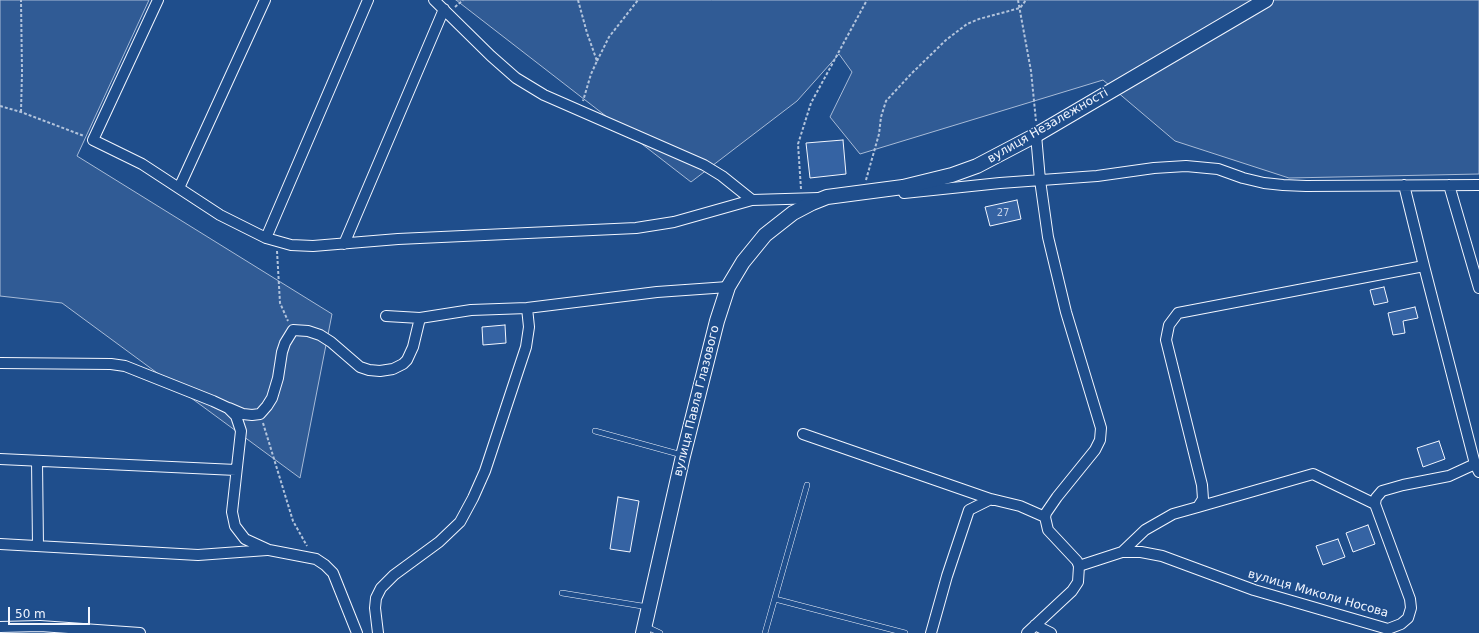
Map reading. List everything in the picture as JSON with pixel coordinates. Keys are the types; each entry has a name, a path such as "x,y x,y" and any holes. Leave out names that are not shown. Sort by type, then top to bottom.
{"main road":[{"name":"вулиця Незалежності","path":"807,201 903,187 965,171 993,158 1036,134 1266,0"},
{"name":"вулиця Павла Глазового","path":"643,630 683,456 715,327 728,287 743,262 765,235 807,201"}],"street":[{"path":"158,0 93,140 142,164 220,215 270,239 290,245 313,246 398,239 636,228 674,222 752,200 807,201"},
{"path":"180,188 265,0"},
{"path":"270,239 368,0"},
{"path":"434,0 491,56 516,78 544,95 580,112 704,165 722,176 752,200"},
{"path":"344,244 444,9"},
{"path":"1026,633 1072,591 1078,582 1080,566 1048,530 1045,517 1046,513 1057,497 1096,450 1100,440 1101,428 1066,312 1048,237 1040,180 1036,134"},
{"path":"904,193 1097,176 1154,168 1186,166 1218,169 1250,179 1283,185 1479,185"},
{"path":"1122,552 1145,530 1172,514 1313,474 1375,504 1376,498 1382,491 1477,468 1404,185"},
{"path":"1449,185 1479,288"},
{"path":"1198,507 1203,499 1202,485 1166,340 1169,325 1178,313 1424,266"},
{"path":"386,316 420,318 471,310 527,308 657,292 728,287"},
{"path":"378,633 375,608 376,598 381,588 394,575 439,542 460,522 473,498 485,471 526,347 529,327 527,308"},
{"path":"0,363 111,364 125,366 244,414 260,414 272,398 278,378 282,352 292,330 308,331 320,335 360,367 380,371 393,369 403,364 407,360 413,347 420,318"},
{"path":"228,408 236,416 241,431 232,512 235,526 245,539 269,550 316,560 325,565 333,573 357,633"},
{"path":"803,434 993,500 1020,506 1045,517"},
{"path":"0,459 236,470"},
{"path":"37,461 38,546"},
{"path":"931,633 947,576 969,510 991,499 993,500"},
{"name":"вулиця Миколи Носова","path":"1080,566 1122,552 1141,552 1162,556 1254,590 1388,629 1402,624 1408,618 1412,608 1375,504"},
{"path":"0,544 198,555 269,550"},
{"path":"1035,625 1051,633"},
{"path":"0,627 140,633"},
{"path":"1388,629 1399,633"}],"lane":[{"path":"595,431 683,456"},
{"path":"765,633 808,485"},
{"path":"562,594 649,607"},
{"path":"775,599 905,633"},
{"path":"643,630 660,633"}],"path":[{"path":"21,0 21,112"},
{"path":"578,0 587,33 597,61"},
{"path":"580,112 591,74 597,61 610,37 638,0"},
{"path":"807,201 798,144 811,103 867,0"},
{"path":"1018,0 1031,71 1036,134"},
{"path":"862,192 873,157 879,134 881,117 886,101 912,72 941,45 967,24 979,19 1020,8 1026,0"},
{"path":"0,106 21,112 93,140"},
{"path":"270,239 278,259 278,290 280,302 284,315 292,330"},
{"path":"260,414 293,521 303,542 316,560"}],"shaded area":[{"path":"0,0 149,0 77,156 332,314 300,478 62,303 0,296"},
{"path":"456,0 1479,0 1479,174 1289,178 1175,141 1103,80 860,154 830,117 852,72 839,54 797,101 691,182"}],"building":[{"path":"843,140 846,174 810,178 806,143"},
{"path":"1017,200 1021,219 990,226 985,207"},
{"path":"1384,287 1388,302 1374,305 1370,290"},
{"path":"1415,307 1418,318 1403,321 1405,333 1393,335 1388,313"},
{"path":"505,325 506,343 483,345 482,327"},
{"path":"1439,441 1445,459 1423,467 1417,448"},
{"path":"618,497 639,501 630,552 610,549"},
{"path":"1368,525 1375,544 1353,552 1346,533"},
{"path":"1338,539 1345,557 1323,565 1316,546"}]}
